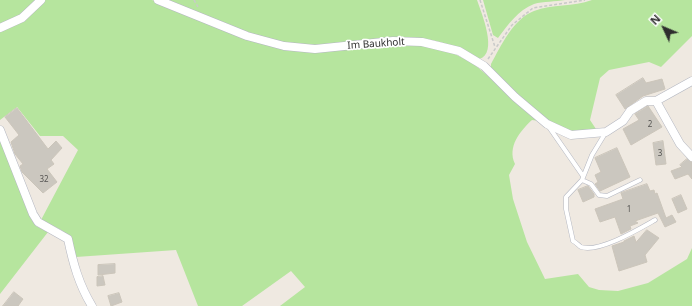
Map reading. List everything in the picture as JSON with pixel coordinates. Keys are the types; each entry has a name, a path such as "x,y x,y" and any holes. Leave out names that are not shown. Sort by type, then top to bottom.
{"street":[{"path":"0,28 22,18 41,0"},
{"name":"Im Baukholt","path":"158,0 247,36 284,46 315,49 393,40 422,42 459,51 484,66 515,97 547,124 571,135 606,132 623,121 630,111 646,101 656,101 692,81"},
{"path":"656,101 680,144 692,157"},
{"path":"0,130 33,214 38,222 68,239 76,275 92,306"}],"lane":[{"path":"547,124 583,178 591,184 599,195 607,196 640,180"},
{"path":"606,132 592,155 583,178 566,197 566,209 573,241 581,246 590,247 620,240 655,220"}],"path":[{"path":"480,0 495,47"},
{"path":"484,66 495,47 512,25 534,8 585,0"}],"green space":[{"path":"0,0 36,0 24,13 0,24"},
{"path":"45,0 152,0 205,23 291,50 415,44 453,53 474,64 540,121 532,120 519,134 513,152 515,164 509,175 513,199 527,242 545,279 578,274 589,287 599,290 618,291 648,283 687,259 692,248 692,306 280,306 305,287 291,271 242,306 198,306 176,250 76,257 71,242 65,233 41,220 78,150 63,136 40,136 17,107 0,120 0,32 22,22"},
{"path":"168,0 477,0 485,23 488,49 485,56 479,59 450,45 417,38 404,37 313,45 284,43 241,31"},
{"path":"483,0 565,0 538,3 528,7 514,18 498,38 493,35"},
{"path":"592,0 692,0 692,36 661,67 649,62 609,70 600,78 590,120 596,129 571,131 549,120 527,104 491,69 491,64 508,34 520,20 527,15 541,9 577,4"},
{"path":"0,139 31,219 36,226 48,232 0,294"}],"building":[{"path":"643,78 646,83 662,79 665,89 643,96 625,109 616,95"},
{"path":"648,106 662,127 631,145 623,129 639,120 635,114"},
{"path":"17,108 48,149 56,141 62,148 51,160 54,164 47,169 57,182 43,193 22,172 20,166 23,164 15,154 11,142 19,135 5,117"},
{"path":"663,141 666,164 656,165 653,143"},
{"path":"617,148 630,177 600,191 595,184 598,182 595,175 601,172 595,158"},
{"path":"687,159 692,162 692,179 688,174 675,179 671,171 682,167 680,165"},
{"path":"647,184 650,191 654,190 655,194 657,193 666,218 672,215 676,222 665,227 658,213 635,221 638,223 630,226 631,229 621,234 615,217 600,222 595,209 623,199 621,193"},
{"path":"588,186 594,194 594,197 583,202 578,190"},
{"path":"681,195 687,209 678,213 672,199"},
{"path":"647,230 659,238 645,255 647,262 619,271 612,246 624,242 634,236 636,242"},
{"path":"115,264 115,273 98,275 98,265"},
{"path":"103,276 105,285 97,286 97,277"},
{"path":"14,292 23,299 18,306 3,306"},
{"path":"119,293 122,302 111,306 108,296"}]}
